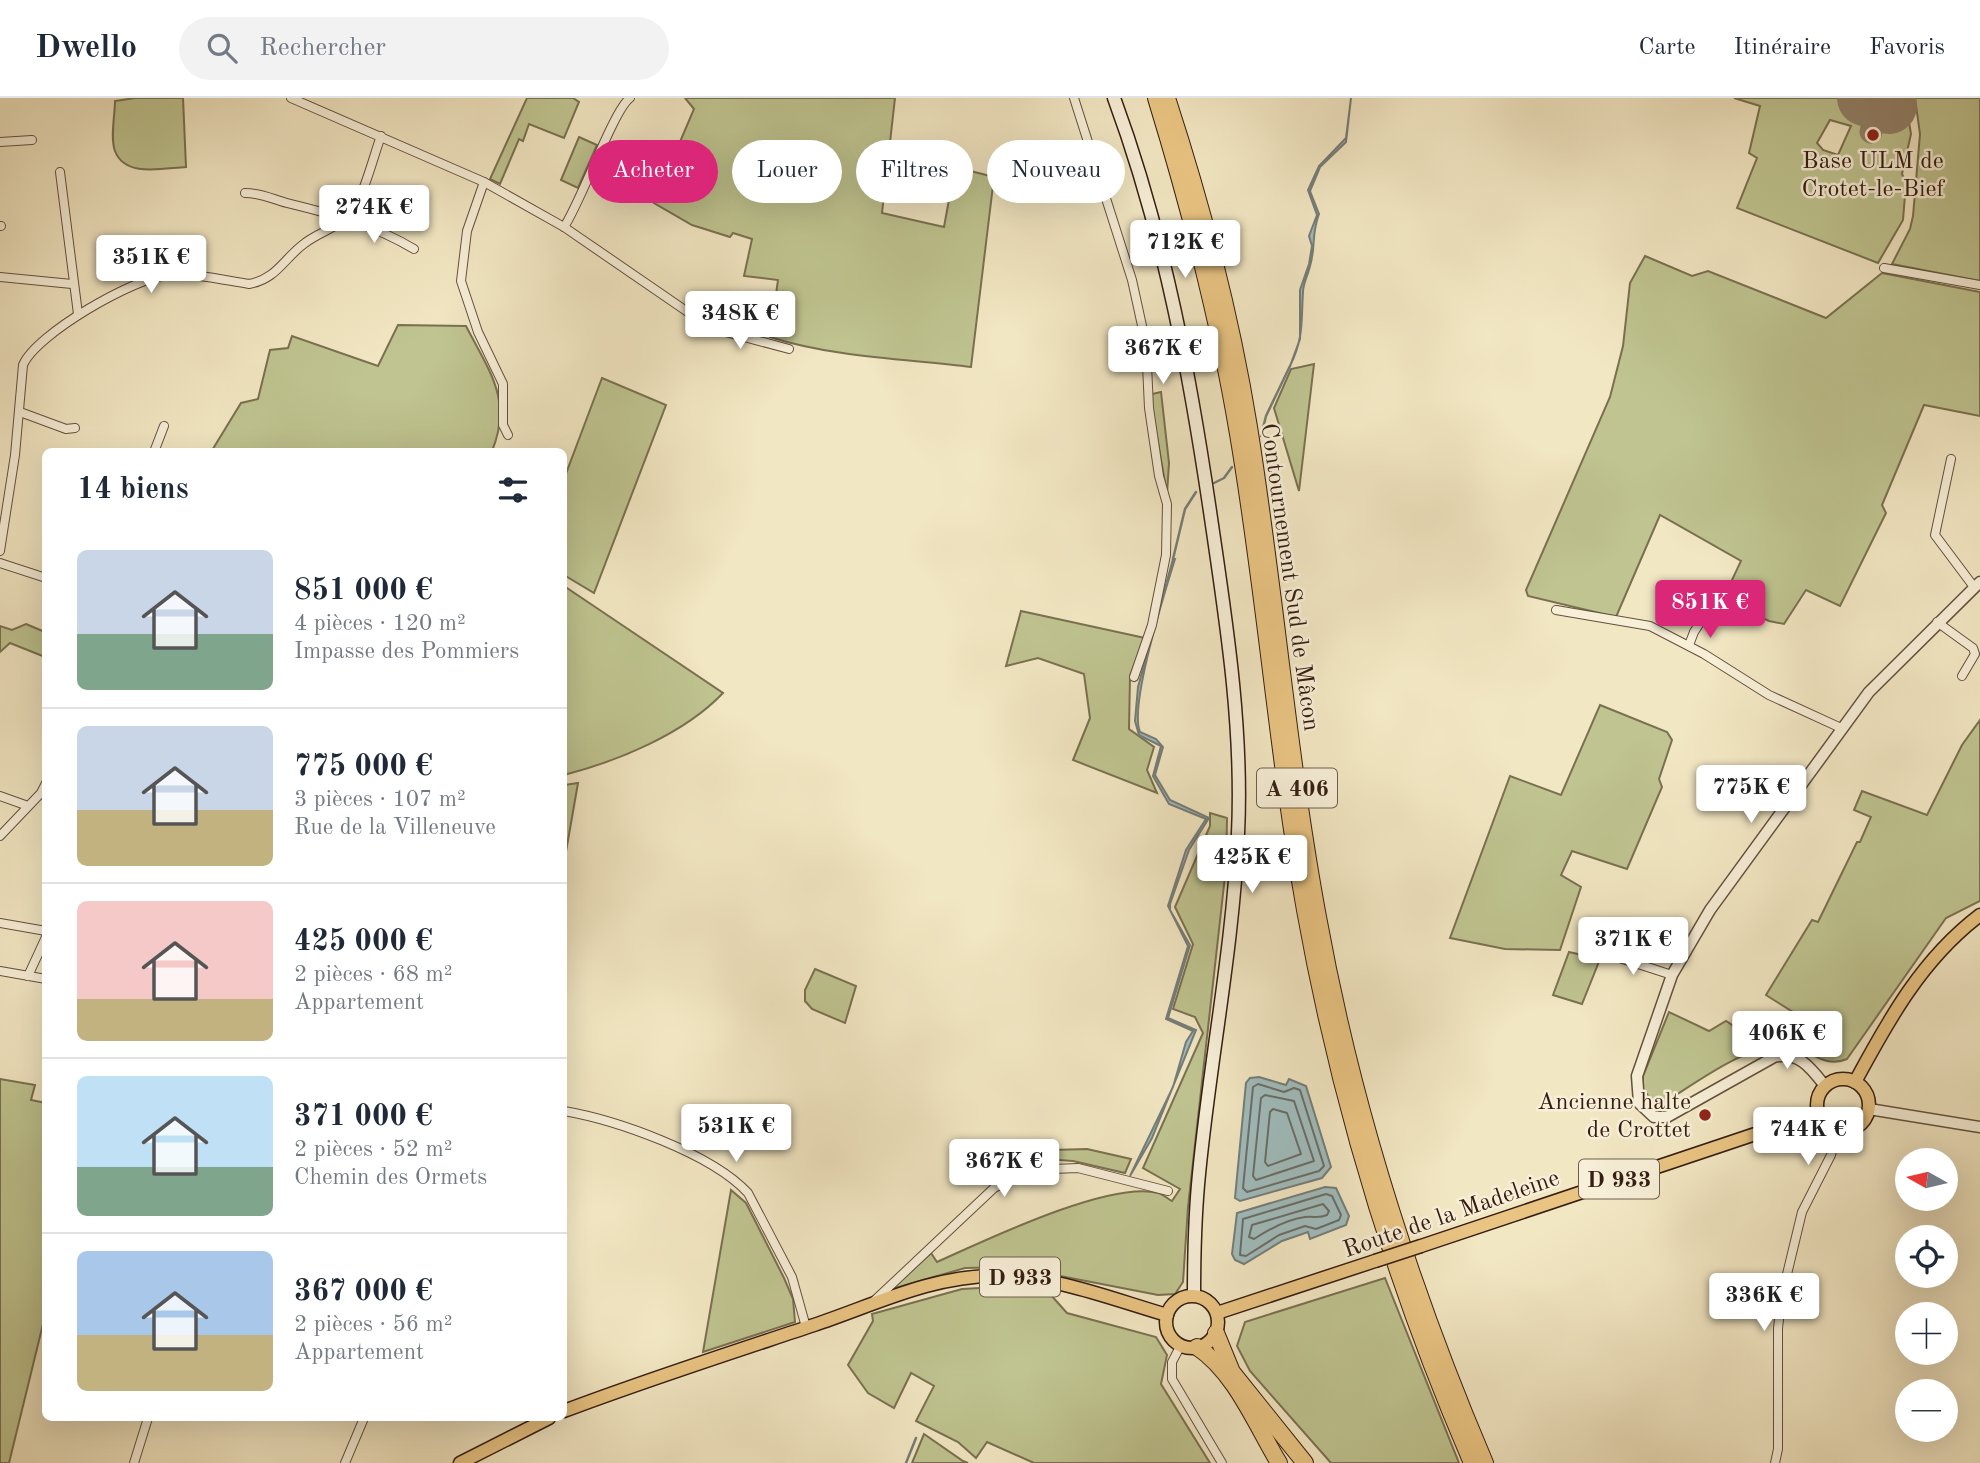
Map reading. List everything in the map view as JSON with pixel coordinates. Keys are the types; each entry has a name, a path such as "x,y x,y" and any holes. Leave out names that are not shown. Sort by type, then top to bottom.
{"highway":[{"name":"Contournement Sud de Mâcon","path":"1156,98 1200,251 1230,390 1297,864 1328,1025 1391,1253 1472,1463"},
{"name":"Contournement Sud de Mâcon","path":"1167,98 1209,240 1248,424 1309,867 1343,1040 1404,1255 1485,1463"},
{"path":"1216,1334 1232,1372 1305,1463"},
{"path":"1189,1346 1210,1356 1226,1375 1279,1463"}],"main road":[{"path":"1114,98 1152,215 1188,380 1228,633 1236,706 1239,831 1235,895 1199,1174 1194,1295"},
{"path":"1855,1082 1891,1014 1916,980 1946,945 1980,915"},
{"path":"1840,1079 1855,1082 1866,1093 1869,1109 1861,1124 1854,1129 1837,1130 1825,1124 1818,1112 1818,1098 1825,1086 1840,1079"},
{"name":"Route de la Madeleine","path":"1217,1313 1818,1112"},
{"name":"D 933","path":"567,1410 934,1283 999,1276 1068,1286 1167,1315"},
{"path":"1194,1295 1208,1300 1217,1313 1216,1334 1210,1341 1189,1346 1168,1332 1167,1315 1174,1303 1194,1295"},
{"path":"460,1463 543,1421"}],"street":[{"path":"291,98 484,182 564,227 704,324 789,349"},
{"path":"564,227 580,200 618,111 630,98"},
{"path":"1074,98 1138,305 1146,344 1149,408 1159,476 1167,504 1166,555 1152,625 1134,677"},
{"path":"0,551 7,523 23,365 29,352 78,314 165,275 249,284 262,282 274,275 303,244 348,217 360,196 382,136"},
{"path":"0,142 32,140"},
{"path":"60,172 72,284 78,314"},
{"path":"484,182 467,231 461,281 478,332 503,384 503,425 508,435"},
{"path":"246,193 264,194 279,201 348,217 414,249"},
{"path":"1884,268 1980,285"},
{"path":"0,277 72,284"},
{"path":"20,412 66,429 75,428"},
{"path":"156,448 164,426"},
{"path":"1825,1086 1812,1069 1797,1057 1785,1055 1774,1057 1667,1117 1647,1113 1639,1103 1636,1087 1644,1052 1672,975 1710,910 1868,692 1977,584 1935,535 1951,459"},
{"path":"0,563 42,577"},
{"path":"1689,645 1694,632 1719,593"},
{"path":"1556,610 1572,615 1650,626 1689,645 1769,695 1841,728"},
{"path":"1937,622 1973,648 1975,654 1962,676"},
{"path":"0,836 42,788"},
{"path":"0,796 28,806"},
{"path":"0,923 42,930"},
{"path":"28,976 42,946"},
{"path":"1601,952 1672,975"},
{"path":"0,971 42,978"},
{"path":"1869,1109 1980,1127"},
{"path":"567,1112 610,1121 715,1166 738,1182 748,1193 792,1277 806,1327"},
{"path":"1775,1463 1778,1449 1778,1328 1782,1295 1802,1212 1831,1155 1837,1130"},
{"path":"872,1303 994,1188 1028,1170 1078,1168 1168,1191"},
{"path":"1189,1346 1172,1362 1172,1379 1222,1463"},
{"path":"134,1463 147,1421"},
{"path":"345,1463 363,1421"}],"green space":[{"path":"135,98 183,98 186,167 146,170 127,165 120,159 113,140 115,101"},
{"path":"527,98 573,98 579,102 564,138 529,124 523,141 519,139 500,184 490,179"},
{"path":"685,98 895,98 890,140 856,140 856,203 883,203 882,213 944,227 948,203 973,203 973,172 987,175 987,203 991,203 971,367 843,353 770,337 778,280 744,276 752,239 733,233 730,237 692,225 654,203 718,203 718,140 681,140 694,109"},
{"path":"1734,98 1905,98 1911,134 1902,174 1906,183 1903,220 1878,263 1737,208 1757,158 1749,153 1760,106","holes":["1830,120 1851,126 1838,155 1823,150 1817,143"]},
{"path":"1915,98 1980,98 1980,281 1892,264 1910,229 1913,216 1920,134"},
{"path":"579,137 588,141 588,165 578,188 561,180"},
{"path":"1645,256 1692,276 1708,271 1826,318 1882,273 1980,292 1980,416 1924,405 1882,505 1886,513 1840,606 1806,590 1784,624 1769,621 1723,599 1741,561 1660,515 1616,617 1528,596 1526,590 1610,397 1623,346 1630,283"},
{"path":"398,325 466,326 496,386 500,416 493,448 213,448 241,403 258,399 270,350 288,348 292,336 378,366"},
{"path":"1314,364 1299,491 1274,408 1291,369"},
{"path":"602,378 666,405 594,593 567,577 567,471"},
{"path":"1161,392 1169,463 1167,494 1152,408 1152,394"},
{"path":"567,588 723,693 707,708 670,733 606,762 567,774"},
{"path":"1021,611 1145,638 1130,676 1129,729 1154,747 1147,770 1157,793 1073,760 1090,718 1084,674 1038,658 1006,666"},
{"path":"26,624 42,631 42,656 10,643 0,652 0,626 12,630"},
{"path":"1600,705 1667,732 1672,740 1659,779 1662,787 1627,869 1572,851 1561,875 1581,887 1560,950 1505,949 1450,938 1510,776 1561,795"},
{"path":"1980,720 1980,901 1946,918 1847,1059 1830,1061 1791,1046 1766,1047 1717,1069 1657,1107 1643,1089 1643,1076 1669,1012 1709,1031 1726,1021 1765,1047 1804,1019 1766,995 1812,920 1818,922 1857,842 1860,842 1871,817 1854,810 1862,791 1927,815 1962,745"},
{"path":"578,783 567,846 567,785"},
{"path":"1210,813 1227,818 1226,867 1188,1207 1183,1282 1175,1294 1158,1295 1014,1267 965,1268 892,1289 931,1253 937,1262 1079,1204 1137,1191 1162,1194 1172,1201 1180,1189 1143,1168 1203,1033 1195,1017 1173,1009 1193,944 1175,907 1210,826"},
{"path":"1569,952 1600,959 1582,1004 1553,995"},
{"path":"815,969 856,986 845,1023 812,1009 805,1001 805,990"},
{"path":"0,1079 35,1085 31,1100 42,1102 42,1328 9,1463 0,1463"},
{"path":"1087,1149 1131,1159 1125,1173 1073,1161 1044,1159 1052,1150"},
{"path":"731,1190 746,1203 784,1278 793,1299 795,1322 703,1352"},
{"path":"1385,1278 1459,1463 1331,1463 1250,1371 1237,1346 1245,1322"},
{"path":"998,1287 1050,1294 1067,1313 1156,1337 1167,1355 1161,1384 1210,1463 1034,1463 987,1442 976,1458 958,1442 916,1421 934,1386 911,1373 894,1408 868,1393 848,1365 873,1321 872,1314 962,1289"},
{"path":"924,1434 963,1461 968,1463 912,1463"}],"water":[{"path":"1351,98 1346,142 1320,167 1310,191 1319,214 1312,259 1303,289 1300,336 1300,290 1312,246 1309,236 1317,215 1308,190 1319,166 1346,138"},
{"path":"1175,559 1150,648 1139,698 1138,718 1140,732 1156,739 1163,747 1155,775 1170,800 1209,818 1189,850 1170,910 1168,906 1186,850 1206,819 1169,804 1153,776 1161,746 1139,735 1135,721 1138,687"},
{"path":"1170,910 1190,945 1168,1018 1196,1030 1174,1085 1186,1042 1193,1031 1166,1019 1188,946"},
{"path":"1259,1077 1286,1085 1289,1079 1306,1086 1331,1167 1322,1178 1240,1201 1235,1198 1246,1083 1250,1078"},
{"path":"1172,1090 1152,1138 1130,1176"},
{"path":"1325,1187 1336,1188 1349,1216 1346,1225 1310,1239 1308,1232 1282,1241 1244,1264 1235,1260 1232,1254 1237,1213"}],"waterway":[{"path":"1261,436 1266,416 1290,366"},
{"path":"1214,483 1224,478 1232,467"},
{"path":"1173,559 1185,509 1196,492"},
{"path":"906,1463 916,1438"}],"taxiway":[{"path":"1871,132 1878,102"}],"runway":[{"path":"1865,98 1889,106"}],"place":[{"name":"Base ULM de Crotet-le-Bief","path":"1873,135"},
{"name":"Ancienne halte de Crottet","path":"1705,1115"}]}
